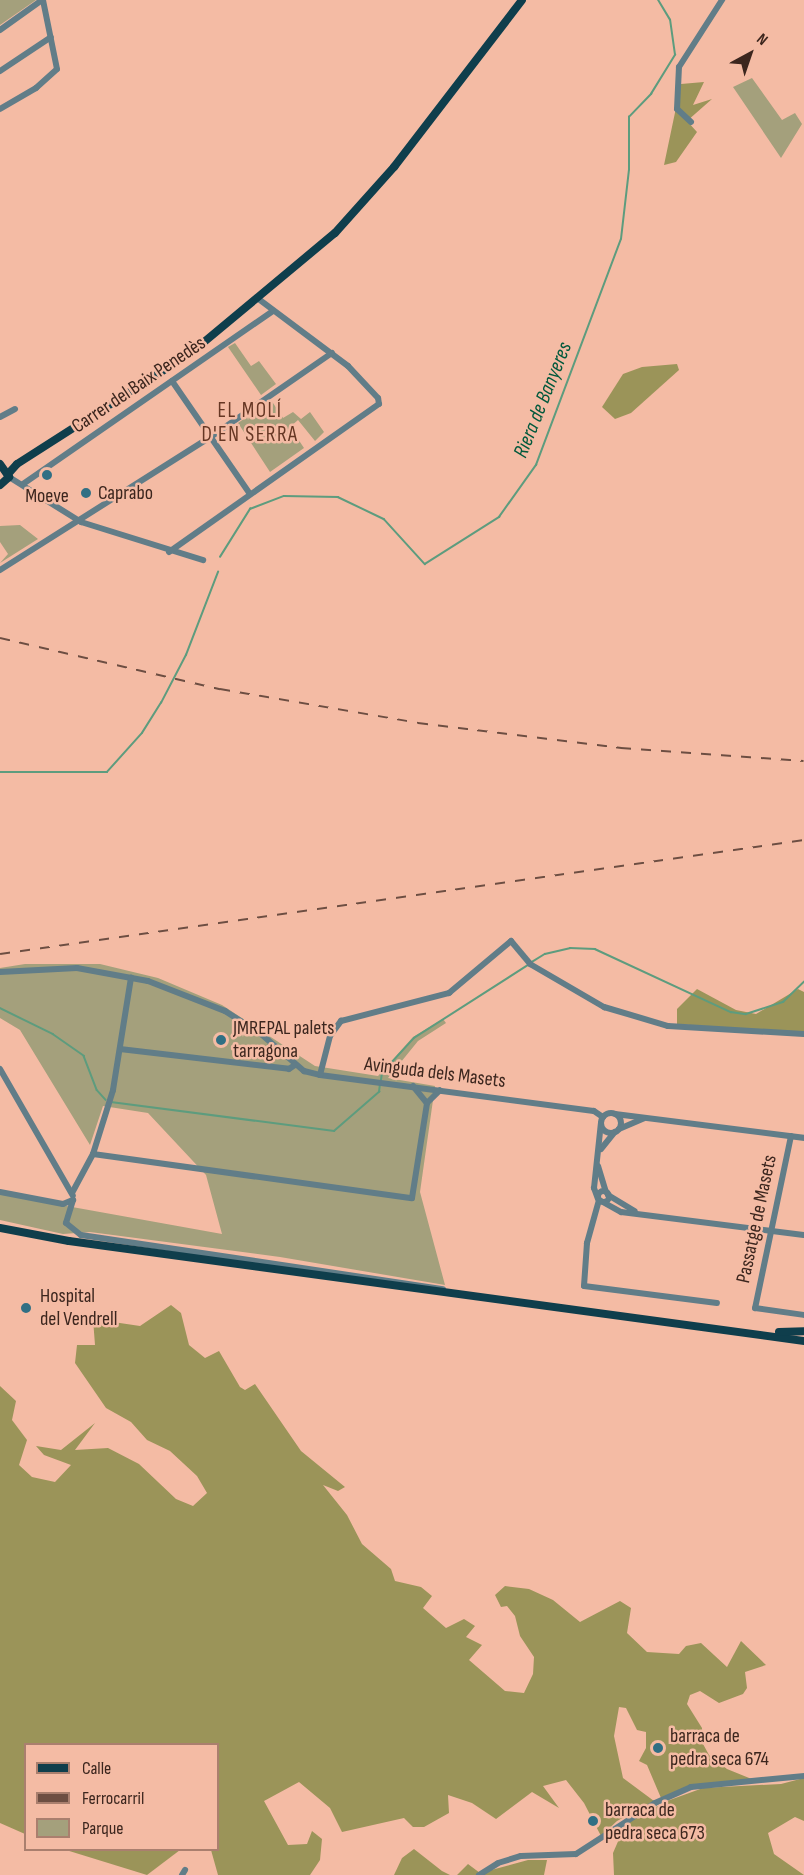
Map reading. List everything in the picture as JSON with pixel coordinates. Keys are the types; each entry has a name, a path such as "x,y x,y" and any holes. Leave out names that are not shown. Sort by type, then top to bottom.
{"main road":[{"path":"1,485 5,470 192,352 335,232 374,190 522,0"},
{"path":"0,1228 450,1292 804,1339"},
{"path":"0,1234 34,1234"},
{"path":"763,1332 804,1331"},
{"path":"777,1333 804,1339"}],"street":[{"path":"0,30 42,0 56,71 0,109"},
{"path":"691,122 677,109 679,66 722,0"},
{"path":"0,71 51,37"},
{"path":"266,305 271,287"},
{"path":"169,552 379,404 378,398 332,353 257,298"},
{"path":"250,305 266,305"},
{"name":"Carrer del Baix Penedès","path":"23,484 273,311"},
{"path":"0,570 81,522 212,436 332,353"},
{"path":"172,381 250,494"},
{"path":"0,417 15,409"},
{"path":"5,470 81,522 169,552 203,560"},
{"path":"320,1075 330,1036 341,1021 449,993 511,941 530,964 604,1007 668,1026 804,1034"},
{"name":"Avinguda dels Masets","path":"0,972 77,968 131,977 225,1011 261,1034 295,1065 320,1075 594,1111 602,1120 606,1132 617,1131"},
{"path":"131,977 110,1101 93,1154 73,1196 66,1223 81,1235 314,1267 450,1292"},
{"path":"120,1049 290,1069 295,1065"},
{"path":"0,1069 73,1196"},
{"path":"413,1086 427,1103"},
{"path":"422,1095 428,1088 434,1096"},
{"path":"93,1154 412,1198 427,1103 440,1090"},
{"path":"600,1150 617,1131 621,1120 615,1114"},
{"path":"804,1138 615,1114 602,1120 594,1188 600,1200 612,1210 804,1235"},
{"path":"617,1131 643,1119"},
{"name":"Passatge de Masets","path":"791,1136 755,1308 804,1315"},
{"path":"598,1166 607,1193"},
{"path":"0,1192 63,1204 73,1196"},
{"path":"638,1213 607,1193 599,1193 600,1200 587,1243 584,1286 717,1303"},
{"path":"479,1875 498,1863 521,1856 576,1854 647,1808 691,1787 804,1776"}],"green space":[{"path":"0,0 36,0 0,25"},
{"path":"752,78 782,120 795,113 802,124 781,158 733,87"},
{"path":"235,343 251,366 259,361 276,384 261,395 228,347"},
{"path":"271,400 283,418 293,412 301,419 310,412 324,432 315,441 298,420 290,427 304,448 270,472 238,423"},
{"path":"20,525 38,539 0,563 8,554 0,542 0,526"},
{"path":"25,964 100,964 158,978 222,1005 315,1066 378,1076 413,1037 443,1019 446,1023 418,1041 388,1078 435,1086 420,1192 445,1285 280,1257 90,1232 63,1234 0,1220 0,1194 222,1234 206,1175 148,1113 103,1106 90,1145 20,1030 0,1018 0,968"}],"shaded area":[{"path":"704,82 693,105 712,99 687,121 697,132 676,162 664,165 681,84"},
{"path":"677,364 679,370 631,413 615,419 602,407 623,374 642,367"},
{"path":"697,989 736,1010 756,1014 798,989 804,992 804,1033 677,1024 677,1009"},
{"path":"171,1305 181,1313 189,1345 205,1358 219,1351 240,1387 245,1390 255,1384 301,1451 345,1487 338,1491 323,1485 347,1515 362,1544 391,1569 395,1581 421,1587 432,1596 423,1608 446,1628 464,1619 475,1626 466,1637 482,1645 469,1660 505,1691 524,1693 533,1674 534,1657 520,1636 515,1616 507,1606 501,1607 495,1595 505,1586 529,1589 553,1600 580,1622 620,1601 631,1608 627,1633 647,1652 679,1654 686,1646 701,1643 727,1667 741,1641 766,1665 745,1672 747,1688 743,1694 719,1703 700,1691 690,1695 687,1704 702,1728 703,1744 709,1755 727,1769 759,1782 701,1784 661,1798 647,1765 639,1761 646,1748 646,1732 637,1730 626,1708 619,1707 614,1736 623,1778 654,1801 617,1821 601,1836 584,1803 566,1780 543,1786 559,1808 532,1792 496,1819 472,1803 448,1795 449,1813 424,1827 413,1827 404,1818 342,1832 330,1808 299,1782 264,1801 288,1845 307,1844 312,1831 322,1839 320,1860 310,1875 218,1875 211,1851 219,1851 219,1743 24,1743 24,1834 0,1823 0,1386 16,1401 12,1420 27,1440 19,1465 32,1477 55,1482 71,1465 44,1455 36,1446 61,1450 95,1423 75,1450 108,1448 139,1464 176,1499 193,1506 207,1493 197,1476 170,1451 147,1440 131,1422 106,1408 75,1363 77,1345 95,1345 93,1319 140,1326"},
{"path":"804,1778 804,1821 795,1817 768,1833 774,1854 804,1875 614,1875 613,1853 626,1823 667,1801 703,1788 781,1784"},
{"path":"414,1849 450,1875 394,1875 402,1858"},
{"path":"69,1851 179,1851 147,1875"},
{"path":"528,1860 547,1860 544,1875 457,1875 468,1864 480,1873"}],"waterway":[{"name":"Riera de Banyeres","path":"220,557 250,509 284,496 338,497 384,519 425,564 499,517 536,465 621,239 629,170 629,117 651,94 675,55 670,20 658,0"},
{"name":"Riera de Banyeres","path":"0,772 107,772 142,733 161,703 186,655 218,572"},
{"path":"532,962 545,954 570,948 595,949 731,1012 746,1014 783,1002 804,982"},
{"path":"381,1080 382,1073 414,1038 528,965"},
{"path":"0,1008 53,1034 84,1056 97,1090 106,1100"},
{"path":"111,1102 334,1131 379,1092 380,1084"}],"railway":[{"path":"0,638 220,689 418,723 621,748 804,761"},
{"path":"0,954 804,840"}],"place":[{"name":"Moeve","path":"47,475"},
{"name":"Caprabo","path":"86,493"},
{"name":"JMREPAL palets tarragona","path":"221,1040"},
{"name":"Hospital del Vendrell","path":"26,1308"},
{"name":"barraca de pedra seca 674","path":"658,1748"},
{"name":"barraca de pedra seca 673","path":"593,1821"}],"district":[{"name":"EL MOLÍ D'EN SERRA","path":"250,423"}]}
